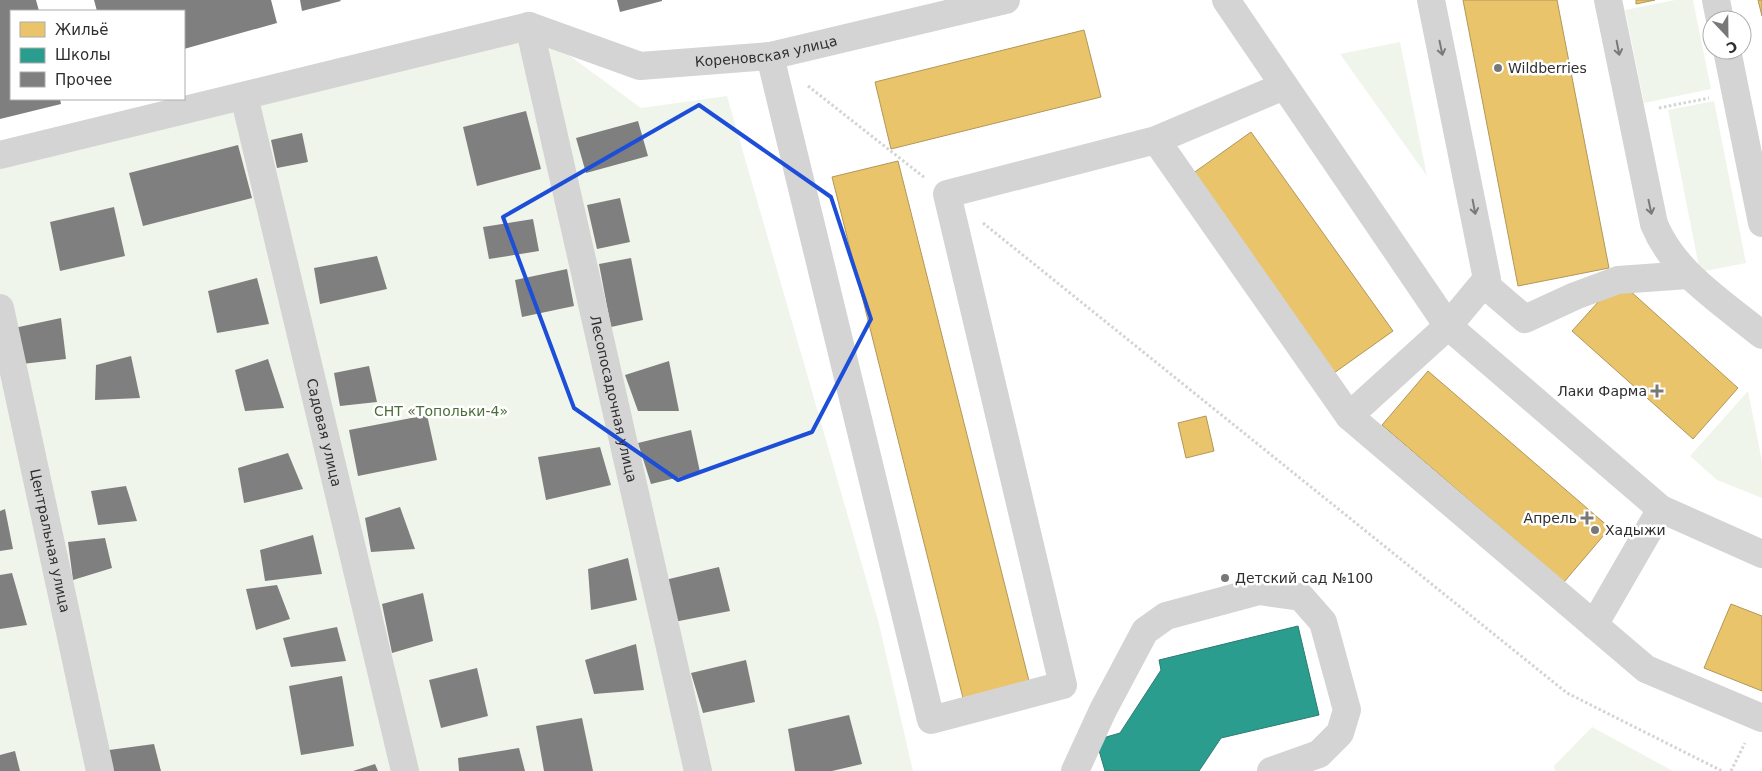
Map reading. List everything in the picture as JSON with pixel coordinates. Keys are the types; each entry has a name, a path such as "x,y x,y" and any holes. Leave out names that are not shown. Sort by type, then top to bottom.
{"street":[{"name":"Кореновская улица","path":"529,26 640,66 770,56 1006,0"},
{"path":"1226,0 1448,326 1661,509 1762,554"},
{"path":"1349,416 1448,326 1484,284 1487,274 1431,0"},
{"path":"1608,0 1654,224 1666,251 1688,275 1762,335"},
{"path":"0,155 529,26"},
{"name":"Лесопосадочная улица","path":"529,26 698,771"},
{"path":"770,56 931,720 1063,685 947,194 1156,140 1284,86"},
{"path":"1729,60 1762,223"},
{"name":"Садовая улица","path":"244,96 405,771"},
{"path":"1156,140 1349,416 1646,669 1762,718"},
{"path":"1484,284 1525,320 1575,296 1618,280 1688,275"},
{"name":"Центральная улица","path":"0,308 100,771"},
{"path":"1594,626 1661,509"},
{"path":"1075,771 1103,710 1145,631 1166,616 1259,591 1300,597 1323,622 1347,710 1340,733 1319,754 1272,771"}],"path":[{"path":"770,56 884,148 947,194 1567,693 1722,771"},
{"path":"1631,113 1735,92"}],"highlighted area":[{"path":"699,105 831,197 871,319 812,432 678,480 574,408 503,217"}],"green space":[{"path":"1675,0 1693,0 1702,44 1702,60 1705,60 1711,89 1644,103 1625,10"},
{"name":"СНТ «Топольки-4»","path":"529,26 641,108 727,96 879,624 913,771 0,771 0,143"},
{"path":"1400,42 1427,176 1340,54"},
{"path":"1714,101 1746,263 1700,272 1668,110"},
{"path":"1748,391 1762,461 1762,498 1717,480 1690,456"},
{"path":"1592,727 1673,771 1555,771 1554,766"}],"building: Жильё":[{"path":"1463,0 1557,0 1609,268 1518,286"},
{"path":"1636,0 1655,0 1636,4"},
{"path":"1758,0 1762,0 1762,16"},
{"path":"1084,30 1101,97 891,149 875,82"},
{"path":"1251,132 1393,331 1334,373 1192,174"},
{"path":"898,161 1031,689 965,706 832,177"},
{"path":"1618,280 1738,388 1693,439 1572,331"},
{"path":"1428,371 1610,528 1564,582 1382,425"},
{"path":"1206,416 1214,451 1186,458 1178,423"},
{"path":"1731,604 1762,616 1762,691 1704,668"}],"building: Школы":[{"path":"1298,626 1319,715 1221,738 1199,771 1105,771 1096,740 1120,733 1161,670 1159,660"}],"building: Прочее":[{"path":"0,0 36,0 39,10 10,10 10,100 60,100 61,104 0,119"},
{"path":"94,0 271,0 277,23 185,49 185,10 97,10"},
{"path":"300,0 340,0 341,1 302,11"},
{"path":"617,0 662,0 662,1 620,12"},
{"path":"526,111 541,169 477,186 463,127"},
{"path":"638,121 648,156 586,173 576,138"},
{"path":"302,133 308,162 277,168 271,140"},
{"path":"238,145 252,198 143,226 129,173"},
{"path":"620,198 630,242 597,249 587,205"},
{"path":"114,207 125,256 60,271 50,222"},
{"path":"533,219 539,251 489,259 483,227"},
{"path":"377,256 387,289 320,304 314,268"},
{"path":"631,258 643,320 611,327 599,264"},
{"path":"567,269 574,306 522,317 515,280"},
{"path":"257,278 269,324 217,333 208,291"},
{"path":"61,318 66,359 22,364 14,328"},
{"path":"131,356 140,398 95,400 96,365"},
{"path":"268,359 284,408 245,411 235,370"},
{"path":"669,361 679,411 638,411 625,375"},
{"path":"369,366 377,402 340,406 334,373"},
{"path":"427,415 437,460 358,476 349,430"},
{"path":"691,430 700,472 651,484 638,443"},
{"path":"600,447 611,485 546,500 538,457"},
{"path":"288,453 303,489 244,503 238,468"},
{"path":"126,486 137,521 98,525 91,491"},
{"path":"400,507 415,549 371,552 365,518"},
{"path":"5,509 13,549 0,551 0,511"},
{"path":"313,535 322,574 265,581 260,550"},
{"path":"105,538 112,568 73,580 68,542"},
{"path":"628,558 637,600 591,610 588,569"},
{"path":"719,567 730,611 674,622 665,580"},
{"path":"12,573 27,625 0,629 0,575"},
{"path":"277,585 290,619 256,630 246,589"},
{"path":"423,593 433,641 392,653 382,604"},
{"path":"337,627 346,661 291,667 283,638"},
{"path":"636,644 644,690 594,694 585,660"},
{"path":"746,660 755,702 703,713 691,673"},
{"path":"477,668 488,716 441,728 429,680"},
{"path":"342,676 354,746 301,755 289,686"},
{"path":"849,715 862,764 832,771 795,771 788,729"},
{"path":"582,718 593,771 544,771 536,726"},
{"path":"154,744 161,771 112,771 109,750"},
{"path":"519,748 525,771 459,771 458,758"},
{"path":"15,751 20,771 0,771 0,755"},
{"path":"375,764 378,771 353,771"}],"place":[{"name":"Wildberries","path":"1498,68"},
{"name":"Лаки Фарма","path":"1657,391"},
{"name":"Апрель","path":"1587,518"},
{"name":"Хадыжи","path":"1595,530"},
{"name":"Детский сад №100","path":"1225,578"}]}
